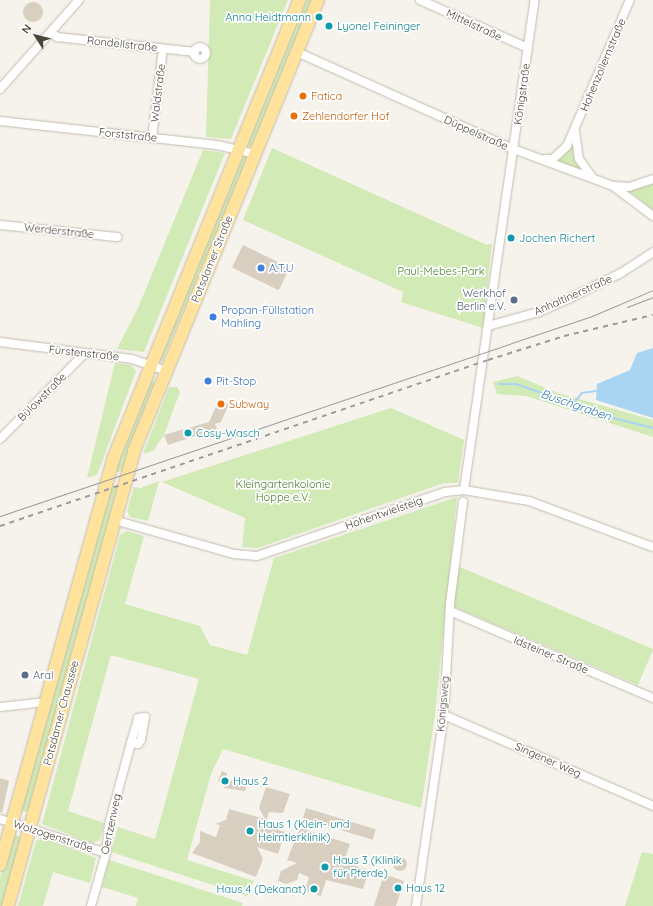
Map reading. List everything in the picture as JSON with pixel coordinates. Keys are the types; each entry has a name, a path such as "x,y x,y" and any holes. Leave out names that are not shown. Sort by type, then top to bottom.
{"main road":[{"name":"Potsdamer Straße","path":"98,511 122,434 300,0"},
{"name":"Potsdamer Straße","path":"114,520 134,451 318,0"},
{"name":"Potsdamer Chaussee","path":"0,865 98,511"},
{"name":"Potsdamer Chaussee","path":"8,906 114,520"}],"street":[{"path":"0,88 79,0"},
{"name":"Mittelstraße","path":"420,0 528,48"},
{"name":"Königstraße","path":"464,490 535,0"},
{"name":"Hohenzollernstraße","path":"542,160 561,154 575,130 630,0"},
{"name":"Rondellstraße","path":"51,32 57,37 195,52"},
{"name":"Waldstraße","path":"152,138 163,49"},
{"name":"Düppelstraße","path":"297,52 514,149 613,186 653,216"},
{"name":"Forststraße","path":"0,121 239,148 255,154"},
{"path":"575,130 580,159 592,177"},
{"path":"613,186 629,187 653,179"},
{"name":"Werderstraße","path":"0,224 117,237"},
{"name":"Anhaltinerstraße","path":"488,326 539,312 564,301 621,273 653,252"},
{"name":"Fürstenstraße","path":"0,342 132,359 151,364 166,371"},
{"name":"Bülowstraße","path":"0,439 84,354"},
{"name":"Hohentwielsteig","path":"114,520 234,554 257,556 445,492 464,490 528,501 653,547"},
{"name":"Königsweg","path":"416,906 444,715 450,611 463,502"},
{"name":"Idsteiner Straße","path":"450,611 653,698"},
{"path":"0,707 45,702"},
{"name":"Singener Weg","path":"444,715 653,806"},
{"name":"Oertzenweg","path":"91,906 106,853 109,824 131,743"},
{"name":"Wolzogenstraße","path":"0,819 106,853"}],"green space":[{"path":"210,0 288,0 231,139 206,137"},
{"path":"303,0 315,0 253,148 245,145"},
{"path":"573,146 576,158 583,170 556,161"},
{"name":"Paul-Mebes-Park","path":"272,148 487,245 492,243 483,328 401,302 403,292 243,220"},
{"path":"203,150 225,153 144,352 117,349 138,308"},
{"path":"241,155 248,158 162,362 155,358"},
{"path":"653,182 653,210 629,191"},
{"path":"115,363 131,365 136,371 97,475 87,478"},
{"path":"517,376 558,393 653,420 653,437 526,396 497,394 493,382"},
{"path":"147,379 157,383 125,470 111,474"},
{"path":"169,387 177,387 180,392 164,435 153,451 143,454"},
{"name":"Kleingartenkolonie Hoppe e.V.","path":"391,408 464,440 458,483 444,483 258,548 242,547 245,518 162,482"},
{"path":"159,481 148,521 130,517 127,511 134,487 140,488"},
{"path":"106,483 120,487 33,813 18,810"},
{"path":"457,497 435,715 421,808 223,749 211,774 187,860 254,881 247,896 111,852 118,827 155,839 199,679 111,655 68,811 104,823 100,840 92,843 42,824 120,535 127,531 144,536 125,604 200,626 210,645 247,655 274,558"},
{"path":"460,567 653,649 638,685 445,603"},
{"path":"12,834 24,837 4,906 0,906 0,878"},
{"path":"43,838 96,858 90,883 53,872 43,906 18,906 36,841"},
{"path":"642,852 653,854 653,906 625,906"},
{"path":"109,860 243,903 242,906 136,906 138,898 102,887"}],"water":[{"path":"653,348 653,418 596,400 597,384 630,370 637,353"}],"building":[{"path":"33,2 40,5 43,12 40,19 33,22 26,19 23,12 26,5"},
{"name":"A.T.U","path":"243,245 290,268 279,290 232,267"},
{"name":"Cosy-Wasch","path":"219,400 229,404 221,422 215,424 217,429 168,445 164,435 209,422"},
{"name":"Haus 2","path":"222,771 227,773 227,779 239,783 243,777 249,779 245,791 224,788 225,785 218,781"},
{"path":"0,778 9,781 2,813 0,812"},
{"name":"Haus 1 (Klein- und Heimtierklinik)","path":"266,787 290,794 283,813 269,812 265,826 285,832 278,854 257,847 263,859 256,877 192,853 200,842 200,831 216,837 220,825 215,824 226,820 229,809 265,819 259,808"},
{"path":"306,808 376,829 373,840 303,819"},
{"path":"300,828 350,844 344,862 369,870 363,889 326,880 321,896 305,891 309,877 299,873 297,880 286,884 278,881 281,871 297,863 287,860"},
{"path":"397,857 403,857 407,861 407,867 403,871 397,871 393,867 393,861"},
{"name":"Haus 12","path":"384,874 404,881 396,906 374,906"}],"waterway":[{"name":"Buschgraben","path":"499,384 516,384 613,418 653,428"},
{"path":"573,404 582,393 596,391"}],"tram line":[{"path":"0,516 592,316 653,290"},
{"path":"627,307 653,297"}],"railway":[{"path":"0,526 488,360 564,336 653,315"}],"place":[{"name":"Anna Heidtmann","path":"319,17"},
{"name":"Lyonel Feininger","path":"329,26"},
{"name":"Fatica","path":"303,96"},
{"name":"Zehlendorfer Hof","path":"294,116"},
{"name":"Jochen Richert","path":"511,238"},
{"name":"A.T.U","path":"261,268"},
{"name":"Werkhof Berlin e.V.","path":"514,300"},
{"name":"Propan-Füllstation Mahling","path":"213,317"},
{"name":"Pit-Stop","path":"208,381"},
{"name":"Subway","path":"221,404"},
{"name":"Cosy-Wasch","path":"188,433"},
{"name":"Aral","path":"25,675"},
{"name":"Haus 2","path":"225,781"},
{"name":"Haus 1 (Klein- und Heimtierklinik)","path":"250,831"},
{"name":"Haus 3 (Klinik für Pferde)","path":"325,867"},
{"name":"Haus 12","path":"398,888"},
{"name":"Haus 4 (Dekanat)","path":"314,889"}]}
